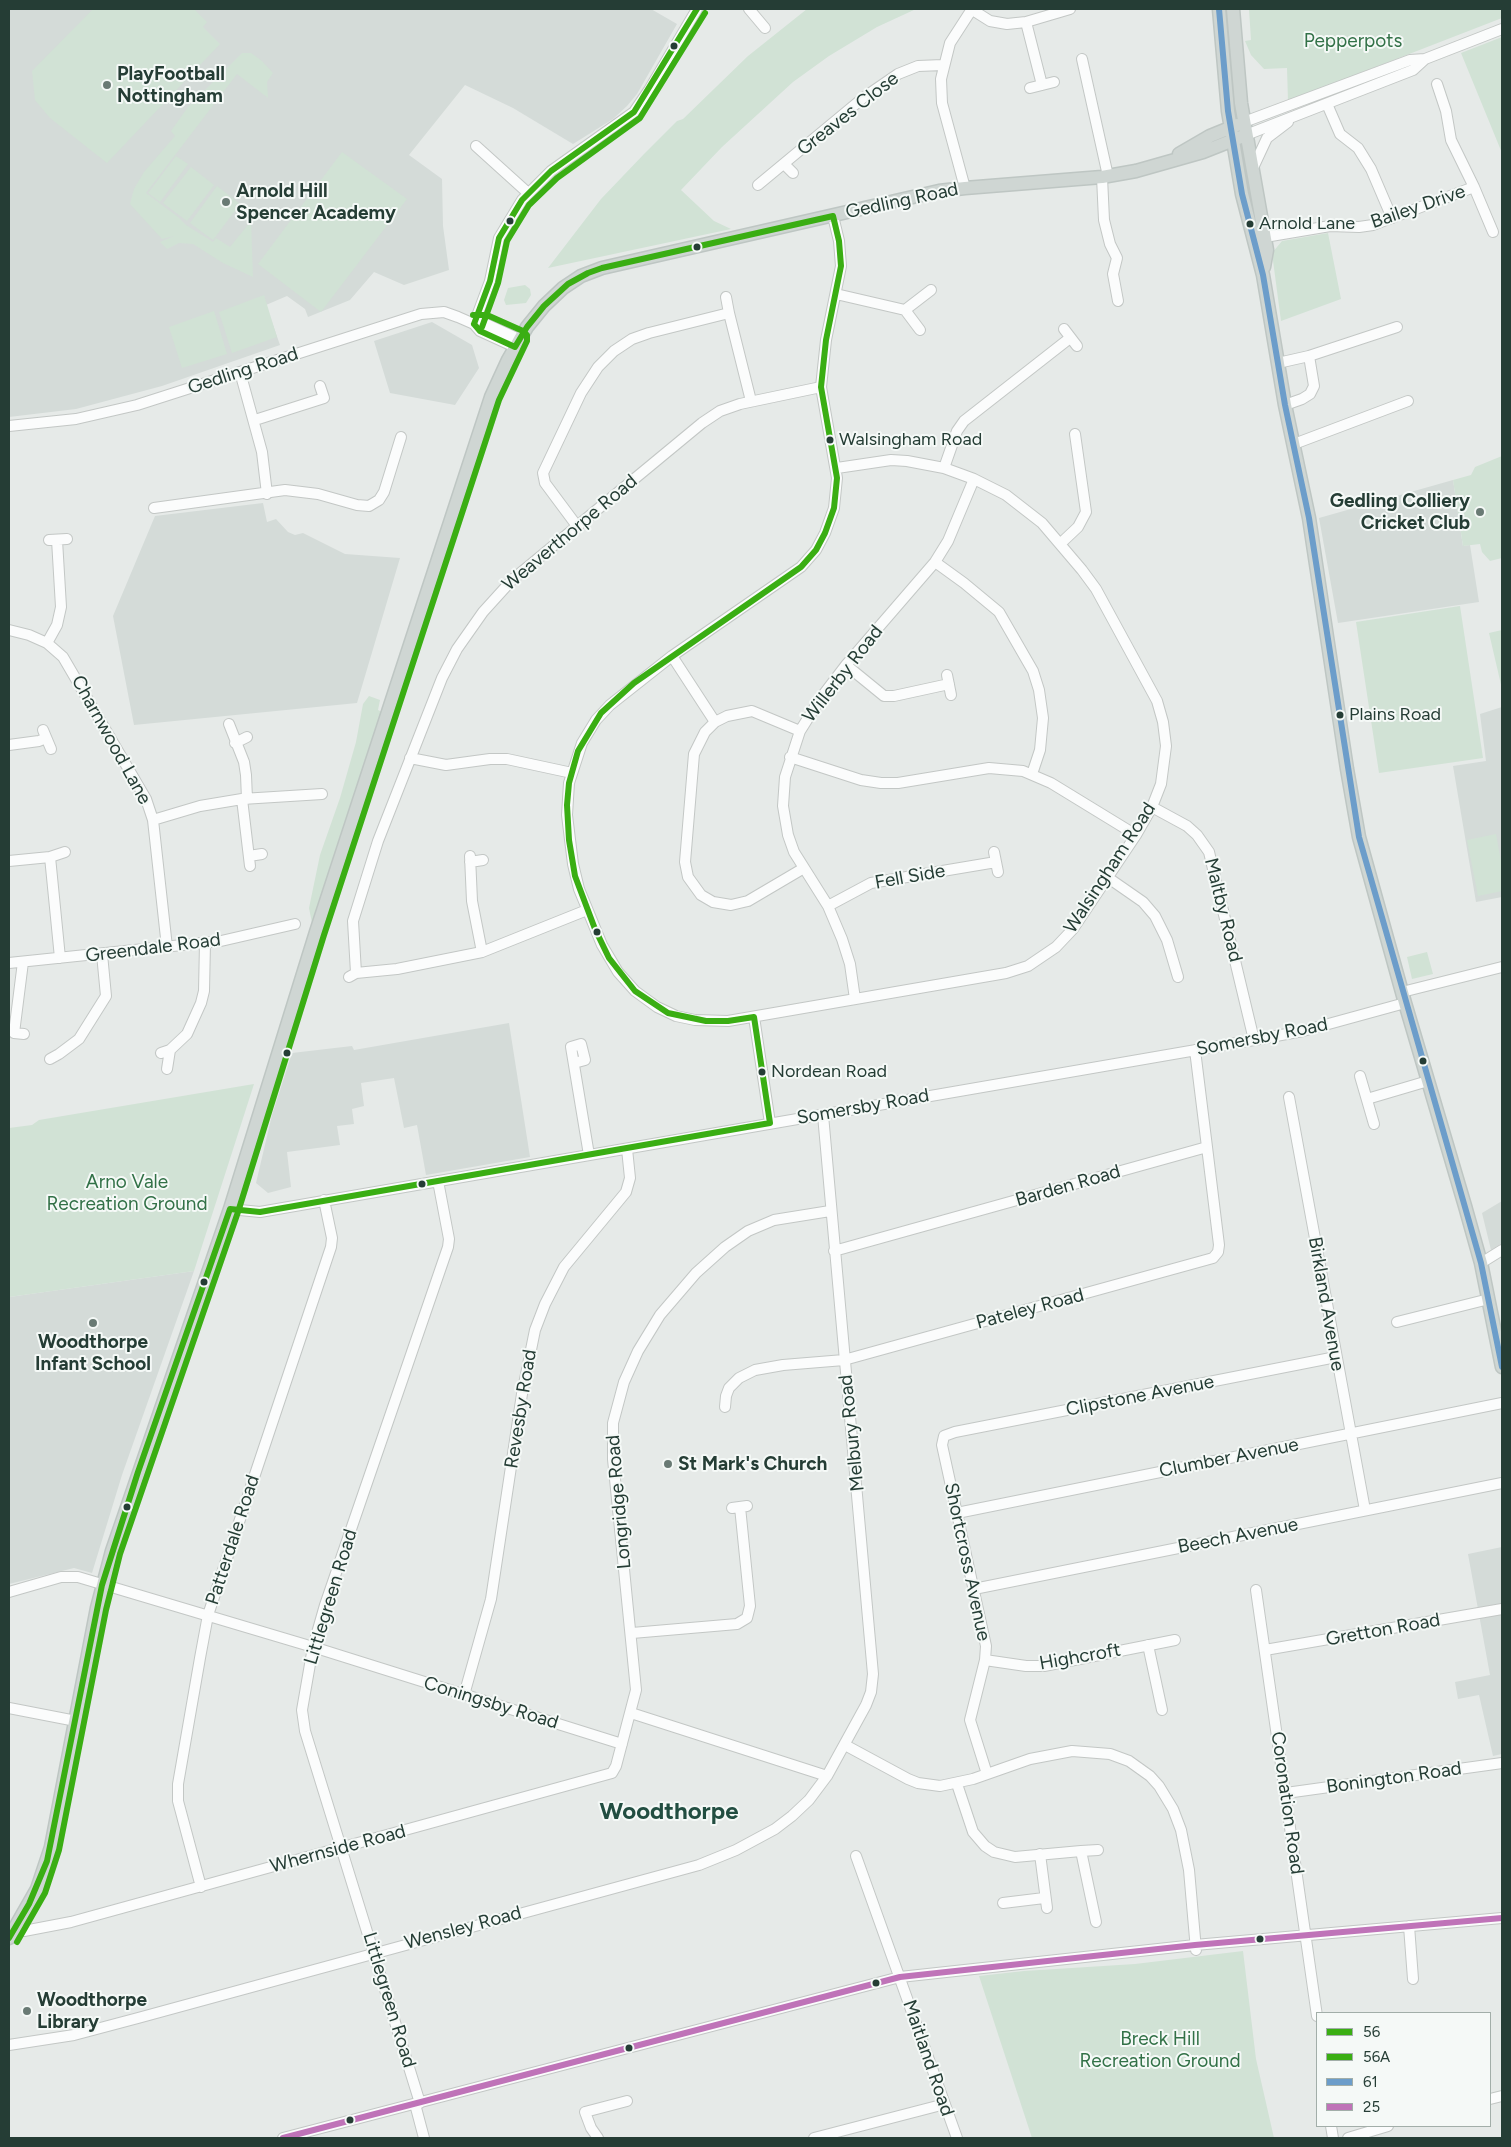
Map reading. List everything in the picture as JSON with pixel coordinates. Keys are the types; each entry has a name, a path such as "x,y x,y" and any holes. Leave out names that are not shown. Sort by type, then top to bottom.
{"main road":[{"path":"1218,9 1232,134 1242,194 1259,238"},
{"path":"1233,9 1240,93 1253,168 1263,275 1285,405 1314,549 1359,838 1403,997 1481,1263 1502,1367"},
{"name":"Gedling Road","path":"517,343 534,318 558,293 573,281 588,273 611,266 929,194 965,188 1105,177 1157,166 1210,136 1232,134 1245,129"},
{"path":"9,1938 37,1889 47,1861 102,1585 138,1472 230,1209 316,932 491,397 517,343"}],"street":[{"path":"474,324 490,281 499,238 528,193 551,171 634,112 645,97 697,9"},
{"path":"749,9 761,14 765,28"},
{"path":"965,188 942,103 941,79 943,65 946,53 956,32 972,9 996,23 1016,24 1069,9"},
{"path":"1026,22 1042,86"},
{"path":"1245,129 1410,60 1425,59 1502,29"},
{"path":"1082,59 1105,177 1104,220 1110,244 1117,258 1113,274 1118,302"},
{"path":"1245,129 1295,116 1327,104 1413,70 1425,59"},
{"name":"Greaves Close","path":"758,185 863,98 898,74 918,66 943,65"},
{"path":"1030,88 1054,82"},
{"path":"1437,84 1446,110 1451,140 1474,187"},
{"path":"1327,104 1340,134 1358,148 1372,169 1392,218"},
{"path":"1253,168 1268,138 1295,116"},
{"path":"476,146 528,193"},
{"path":"486,155 494,146"},
{"name":"Greaves Close","path":"784,164 793,173"},
{"name":"Bailey Drive","path":"1259,238 1330,226 1359,227 1373,225 1474,187 1493,232"},
{"name":"Walsingham Road","path":"833,216 841,259 826,340 821,387 823,406 837,468 836,498 830,520 820,542 806,562 793,573 672,656 634,684 601,713 582,743 572,773 567,804 569,840 575,876 587,910 609,958 626,982 646,1000 668,1013 695,1020 728,1021 1006,973 1028,966 1047,954 1065,939 1136,836 1152,807 1161,784 1166,758 1165,733 1161,712 1152,691 1096,589 1042,523 1006,495 974,479 944,468 908,461 891,460 837,468"},
{"path":"905,310 931,290"},
{"path":"836,294 905,310 920,330"},
{"path":"726,297 752,400"},
{"name":"Gedling Road","path":"9,426 76,419 119,410 421,314 444,312 474,324 480,331 517,343"},
{"path":"577,526 545,483 543,473 574,405 598,367 614,351 639,336 730,313"},
{"path":"1278,363 1309,356 1397,327"},
{"path":"944,468 957,431 964,421 1070,338"},
{"path":"1285,405 1310,394 1314,386 1309,356"},
{"path":"240,372 255,420 262,452 267,494"},
{"path":"255,420 324,398 320,386"},
{"name":"Weaverthorpe Road","path":"587,910 482,952 397,969 353,975 352,928 354,912 378,841 442,678 473,624 505,586 702,423 720,411 752,400 821,387"},
{"path":"1294,444 1408,401"},
{"path":"154,508 267,494 285,490 305,492 369,506 379,500 384,492 401,436"},
{"path":"1060,544 1078,527 1086,512 1076,438 1088,440"},
{"name":"Willerby Road","path":"855,999 850,964 842,938 828,906 791,844 784,815 783,787 790,757 800,731 820,699 846,665 935,562 948,541 974,479"},
{"path":"48,643 57,625 61,607 57,540"},
{"path":"935,562 999,612 1033,671 1039,690 1043,718 1040,750 1032,774"},
{"name":"Charnwood Lane","path":"9,630 29,635 48,643 69,664 146,799 153,820 167,947"},
{"path":"672,656 715,722"},
{"path":"846,665 884,696 894,696 948,680 951,695"},
{"path":"800,731 752,711 734,713 715,722 700,739 694,754 685,853 686,869 691,884 707,899 719,904 737,905 748,901 804,868"},
{"path":"229,724 244,762 246,775 244,799 249,861 262,854"},
{"path":"9,746 39,741 44,734 51,749"},
{"path":"235,742 247,737"},
{"path":"790,757 861,780 881,784 898,783 989,768 1015,770 1032,774 1051,783 1136,836"},
{"path":"410,758 446,765 490,759 507,759 572,773"},
{"path":"153,820 200,806 244,799 322,794"},
{"name":"Maltby Road","path":"1152,807 1187,826 1197,834 1209,852 1254,1040"},
{"path":"9,861 50,857 65,852"},
{"path":"50,857 60,958"},
{"path":"482,860 470,859 472,901 482,952"},
{"name":"Fell Side","path":"828,906 871,883 996,862"},
{"path":"1107,877 1143,902 1154,916 1167,940 1178,977"},
{"name":"Greendale Road","path":"9,964 205,943 282,922 295,924"},
{"path":"168,1069 165,1052 186,1034 201,1003 204,991 205,943"},
{"path":"55,1044 55,1056 79,1039 106,996 102,954"},
{"path":"23,962 14,1033 24,1034"},
{"name":"Somersby Road","path":"230,1209 260,1212 1304,1031 1403,997 1502,967"},
{"path":"754,1017 770,1123"},
{"path":"1195,1050 1207,1147"},
{"path":"574,1063 589,1155"},
{"path":"1360,1076 1374,1124"},
{"path":"1367,1099 1428,1081"},
{"name":"Birkland Avenue","path":"1289,1098 1365,1510"},
{"name":"Melbury Road","path":"823,1115 830,1211 874,1674 869,1698 845,1745"},
{"name":"Barden Road","path":"834,1251 1207,1147"},
{"name":"Pateley Road","path":"725,1407 729,1388 739,1378 755,1370 784,1365 844,1360 1210,1259 1216,1255 1218,1245 1207,1147"},
{"name":"Revesby Road","path":"464,1694 491,1599 522,1394 535,1330 544,1304 564,1268 626,1192 630,1178 627,1148"},
{"name":"Littlegreen Road","path":"424,2138 417,2104 375,1952 305,1731 302,1715 312,1647 325,1605 448,1247 449,1239 438,1181"},
{"name":"Patterdale Road","path":"201,1887 178,1801 178,1784 208,1615 331,1247 332,1238 324,1200"},
{"name":"Longridge Road","path":"628,1727 636,1690 632,1634 615,1486 613,1423 619,1396 630,1368 652,1328 672,1300 696,1273 725,1247 748,1231 774,1220 830,1211"},
{"path":"1481,1263 1502,1250"},
{"path":"1397,1322 1489,1299"},
{"name":"Clipstone Avenue","path":"944,1436 955,1432 1336,1357"},
{"name":"Clumber Avenue","path":"957,1513 1502,1403"},
{"name":"Shortcross Avenue","path":"944,1436 942,1445 986,1646 970,1720 987,1774"},
{"name":"Beech Avenue","path":"974,1589 1502,1483"},
{"path":"632,1634 737,1624 747,1618 750,1606 739,1507"},
{"name":"Coningsby Road","path":"9,1592 70,1576 208,1615 622,1744"},
{"name":"Coronation Road","path":"1256,1590 1316,2012"},
{"name":"Gretton Road","path":"1265,1650 1502,1609"},
{"name":"Highcroft","path":"984,1660 1026,1666 1044,1666 1175,1640"},
{"path":"1148,1646 1162,1710"},
{"path":"9,1708 76,1721"},
{"path":"631,1713 826,1776"},
{"name":"Whernside Road","path":"16,1926 24,1930 39,1929 201,1887 609,1775 616,1766 628,1727"},
{"path":"845,1745 918,1783 940,1786 957,1784 1030,1759 1072,1751 1110,1754 1129,1761 1150,1776 1159,1786 1173,1809 1181,1830 1188,1870 1196,1948"},
{"name":"Wensley Road","path":"9,2045 57,2038 92,2030 699,1865 736,1850 775,1829 801,1808 826,1776 845,1745"},
{"name":"Bonington Road","path":"1286,1793 1502,1763"},
{"path":"957,1784 967,1820 973,1832 985,1846 994,1852 1015,1857 1089,1851"},
{"path":"1085,1839 1089,1851 1096,1922"},
{"path":"1003,1904 1045,1903 1040,1854"},
{"name":"Maitland Road","path":"856,1856 957,2138"},
{"path":"283,2138 317,2134 417,2104 900,1977 1055,1960 1502,1918"},
{"path":"1409,1926 1413,1979"},
{"path":"574,2115 627,2101"},
{"path":"814,2138 945,2104"},
{"path":"585,2112 591,2128 598,2138"},
{"path":"1348,2138 1385,2127"}],"shaded area":[{"name":"Arnold Hill Spencer Academy","path":"9,9 651,9 677,24 637,94 627,106 613,119 573,144 513,108 465,85 409,155 442,179 443,226 449,270 404,285 374,272 350,300 308,317 305,309 287,296 266,305 280,345 162,386 76,409 9,417"},
{"path":"432,322 472,345 479,368 455,405 390,393 374,341"},
{"path":"1453,480 1463,546 1470,545 1479,602 1338,623 1319,518"},
{"path":"263,503 267,522 276,519 288,532 295,535 303,533 345,554 400,558 357,703 134,725 113,616 155,516"},
{"path":"1502,707 1502,897 1476,902 1453,766 1486,761 1480,714"},
{"path":"509,1023 530,1157 426,1175 417,1125 404,1128 394,1078 361,1083 364,1106 352,1109 354,1124 337,1126 340,1145 287,1152 291,1187 268,1193 256,1183 272,1115 292,1053 352,1046 354,1050"},
{"path":"1502,1201 1502,1243 1491,1250 1482,1213"},
{"path":"194,1271 122,1475 92,1573 74,1568 9,1584 9,1297"},
{"path":"1502,1547 1502,1754 1493,1756 1479,1695 1458,1699 1455,1682 1490,1675 1468,1554"}],"green space":[{"name":"PlayFootball Nottingham","path":"93,9 194,9 207,22 203,27 220,44 107,163 50,118 35,100 32,71"},
{"path":"807,9 916,9 877,27 829,56 793,82 722,147 681,190 714,221 731,229 548,268 601,199 677,121 683,119 748,56"},
{"name":"Pepperpots","path":"1249,9 1502,9 1502,18 1288,101 1287,68 1264,69 1251,55 1245,41 1251,40"},
{"path":"1502,37 1502,153 1461,53"},
{"path":"242,53 251,53 273,73 267,82 268,98 237,74 146,193 186,225 213,242 216,238 230,247 251,221 253,277 223,263 193,244 179,243 167,249 160,242 174,236 162,239 130,204 134,189 144,172 175,136 171,131 188,107"},
{"path":"342,152 407,199 321,312 258,264"},
{"path":"176,156 188,164 160,202 148,193"},
{"path":"191,167 214,185 187,221 163,203"},
{"path":"217,186 240,204 213,240 190,223"},
{"path":"1328,233 1341,299 1281,321 1272,253 1282,241"},
{"path":"525,285 530,289 531,295 526,303 506,305 504,300 508,288"},
{"path":"264,295 277,337 232,353 219,312"},
{"path":"214,311 227,354 182,368 169,327"},
{"name":"Gedling Colliery Cricket Club","path":"1502,456 1502,558 1490,561 1482,552 1480,544 1463,546 1453,480 1471,475 1475,467"},
{"path":"1460,606 1483,758 1379,773 1356,622"},
{"path":"1502,630 1502,689 1489,633"},
{"path":"369,696 380,700 378,710 382,712 312,923 309,908 320,855 340,798 356,742 363,704"},
{"path":"1496,834 1502,867 1502,891 1478,896 1467,840"},
{"path":"1427,952 1433,974 1412,979 1407,957"},
{"name":"Arno Vale Recreation Ground","path":"254,1084 194,1271 9,1297 9,1128 32,1125 39,1120"},
{"name":"Breck Hill Recreation Ground","path":"1243,1951 1256,2059 1274,2138 1032,2138 979,1976 1024,1971 1135,1964"}],"transit line":[{"name":"56","path":"474,324 490,281 499,238 522,200 551,171 634,112 697,9"},
{"name":"61","path":"1219,9 1228,111 1242,194 1263,275 1285,405 1309,518 1359,837 1481,1263 1502,1367"},
{"name":"56A","path":"482,327 498,283 507,241 529,205 557,178 640,118 705,13"},
{"name":"56","path":"9,1938 29,1904 47,1861 102,1585 138,1472 230,1209 260,1212 770,1123 754,1017 728,1021 706,1021 668,1013 635,991 609,958 595,929 575,876 569,840 567,805 569,783 578,751 601,713 634,683 801,567 816,550 825,533 834,508 837,478 821,387 826,340 841,266 839,241 833,216 602,268 588,273 568,284 544,306 527,327 515,347 480,331 474,324"},
{"name":"56A","path":"17,1942 45,1893 59,1850 106,1610 120,1554 238,1212 324,935 499,400 527,341 527,335 523,331 487,315 473,315"},
{"name":"25","path":"283,2138 900,1977 1195,1945 1502,1918"}],"place":[{"name":"PlayFootball Nottingham","path":"107,85"},
{"name":"Arnold Hill Spencer Academy","path":"226,202"},
{"name":"Arnold Lane","path":"1250,224"},
{"name":"Walsingham Road","path":"830,440"},
{"name":"Gedling Colliery Cricket Club","path":"1480,512"},
{"name":"Plains Road","path":"1340,715"},
{"name":"Nordean Road","path":"762,1072"},
{"name":"Woodthorpe Infant School","path":"93,1323"},
{"name":"St Mark's Church","path":"668,1464"},
{"name":"Woodthorpe Library","path":"27,2011"}],"district":[{"name":"Woodthorpe","path":"669,1812"}]}
